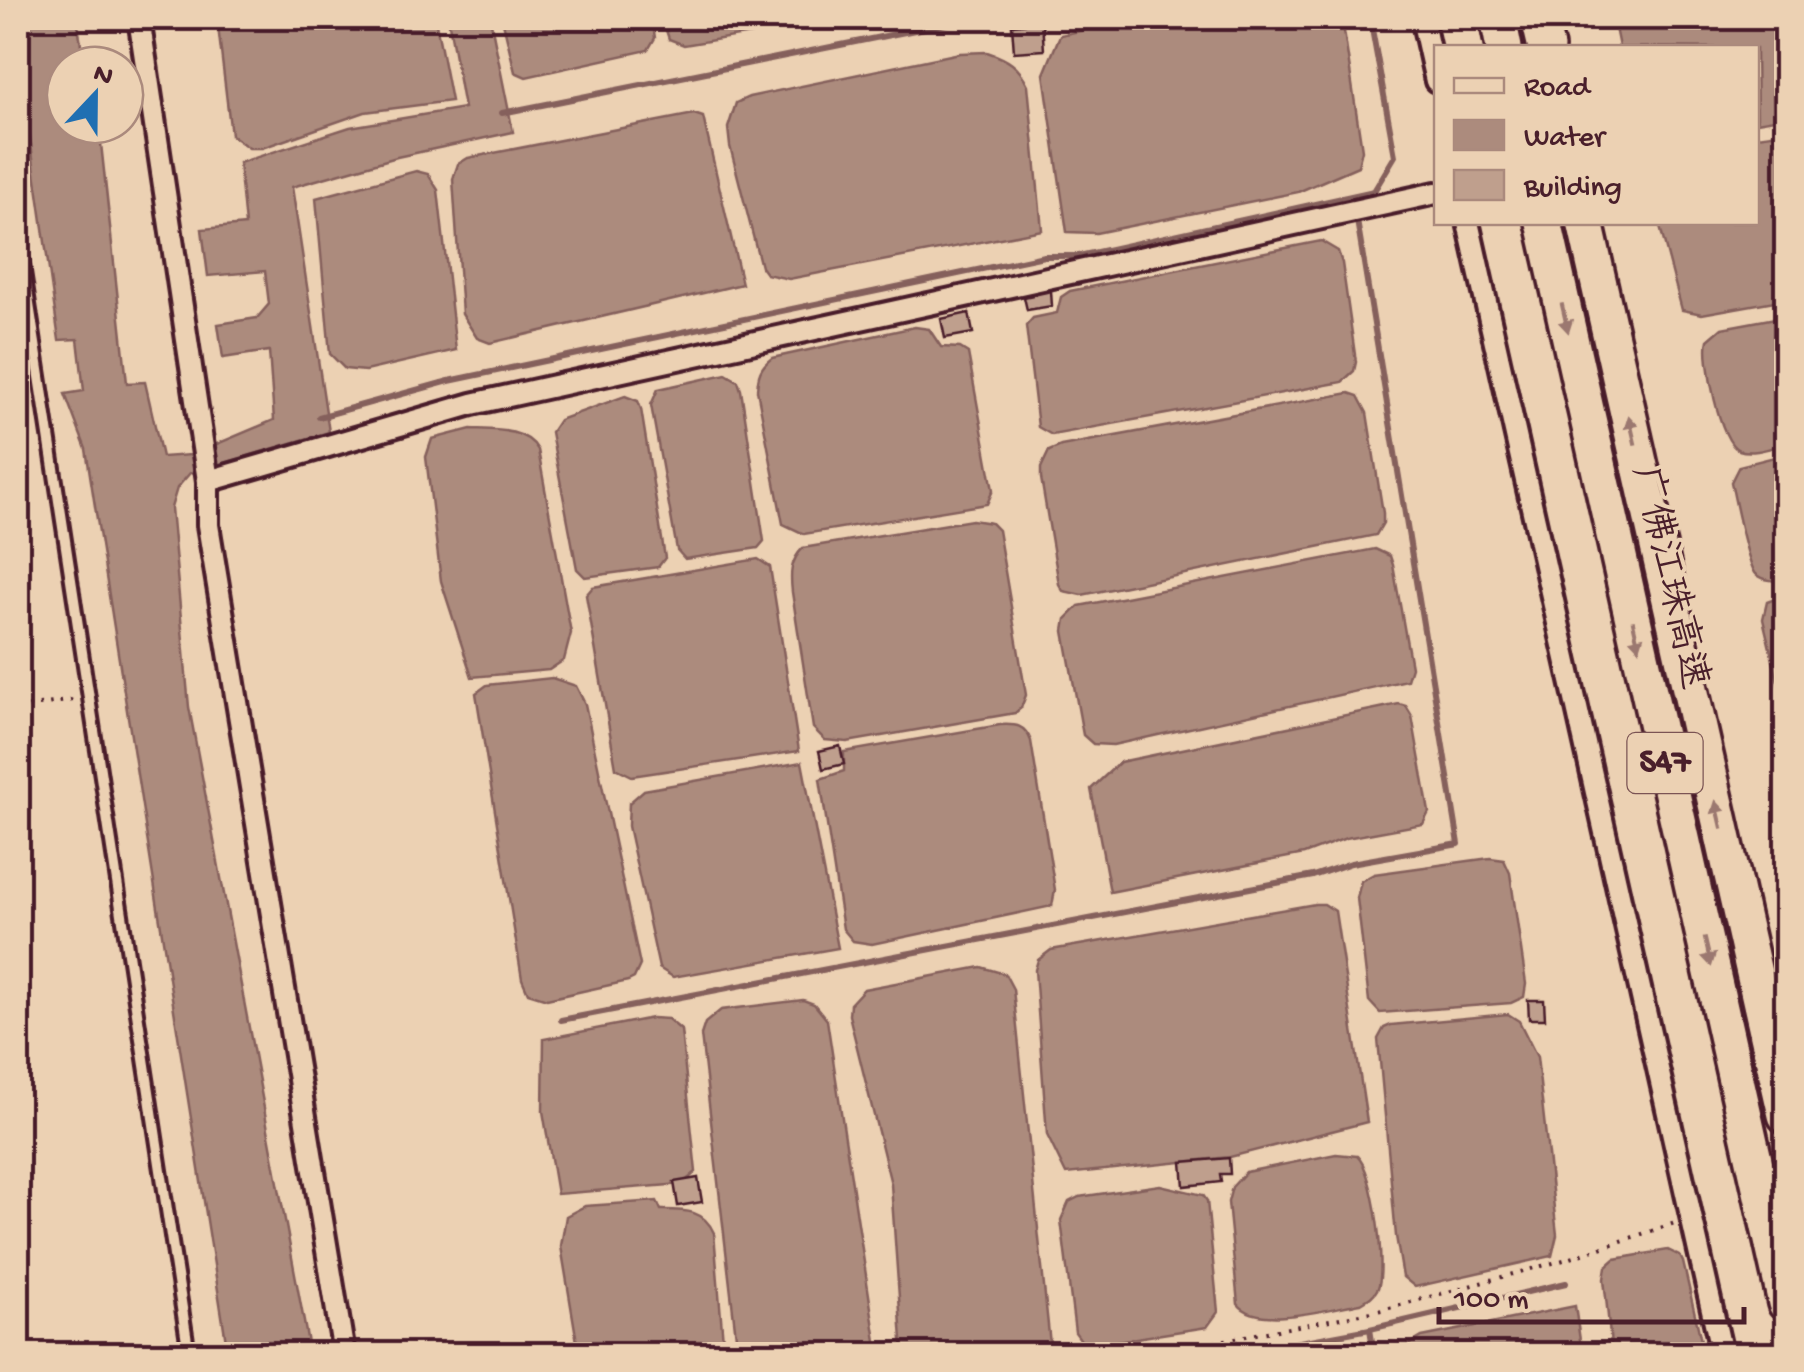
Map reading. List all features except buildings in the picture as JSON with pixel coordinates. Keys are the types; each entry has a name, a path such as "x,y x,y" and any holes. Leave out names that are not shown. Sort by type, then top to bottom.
{"highway":[{"path":"1498,18 1503,45"},
{"path":"1539,18 1545,45"},
{"name":"广佛江珠高速","path":"1545,225 1786,1302"},
{"name":"广佛江珠高速","path":"1586,225 1786,1115"}],"street":[{"path":"139,18 208,481 208,524 344,1354"},
{"path":"1422,18 1434,72"},
{"path":"208,481 472,404 1434,193"},
{"path":"1469,225 1722,1354"}],"lane":[{"path":"18,232 189,1354"}],"path":[{"path":"18,708 89,698"},
{"path":"1152,1354 1382,1310 1571,1258 1691,1218"}],"water":[{"path":"18,18 77,18 81,45 45,45 45,145 101,145 127,383 145,382 162,457 191,455 274,420 269,351 223,358 218,324 257,318 269,304 265,271 208,276 202,229 245,225 239,163 350,127 464,108 448,18 490,18 513,132 397,157 292,187 329,432 190,473 177,488 171,508 189,707 310,1354 228,1354 86,449 65,394 84,391 78,339 59,340 18,53"},
{"path":"217,18 435,18 451,101 365,112 262,148 249,148 231,135"},
{"path":"502,18 652,18 655,38 648,50 526,77 515,72"},
{"path":"662,18 821,18 811,24 684,45 669,39"},
{"path":"1145,18 1342,18 1362,150 1358,166 1298,192 1096,233 1067,232 1044,74 1060,35"},
{"path":"1613,18 1786,18 1786,117 1759,122 1759,45 1619,45"},
{"path":"987,52 1012,64 1028,85 1042,230 789,279 766,274 730,146 728,128 736,103 749,97 960,53"},
{"path":"694,114 703,117 742,284 490,343 477,338 462,314 453,179 458,164 468,158"},
{"path":"1786,132 1786,299 1702,314 1682,310 1660,225 1759,225 1759,136"},
{"path":"416,171 428,174 438,190 456,350 365,371 345,369 330,354 316,198"},
{"path":"1321,241 1338,251 1342,263 1356,362 1354,371 1342,382 1052,435 1038,427 1026,326 1033,318 1057,313 1061,297 1070,291"},
{"path":"1786,316 1786,444 1757,451 1739,450 1725,433 1714,399 1708,340 1722,328"},
{"path":"915,327 929,329 941,347 960,348 968,353 993,490 987,504 804,534 783,524 757,390 762,368 772,358"},
{"path":"726,374 738,381 741,390 764,541 758,548 685,559 677,550 651,405 658,389"},
{"path":"1349,393 1358,396 1367,413 1383,513 1383,523 1376,535 1082,595 1063,591 1041,478 1049,451"},
{"path":"625,396 638,401 641,409 665,558 658,567 585,577 577,569 551,432 559,420"},
{"path":"471,429 518,434 538,450 571,633 564,660 549,670 472,677 441,581 426,457 432,439"},
{"path":"1786,454 1786,581 1774,581 1759,576 1753,568 1731,482 1739,466"},
{"path":"972,520 991,523 998,530 1026,695 1021,708 1015,713 847,742 825,740 813,728 792,592 792,568 799,553 803,548"},
{"path":"1375,549 1390,556 1393,565 1411,667 1407,680 1113,745 1093,744 1083,735 1064,631 1066,619 1079,606"},
{"path":"758,559 770,567 799,751 632,776 616,768 586,595 593,587"},
{"path":"1786,595 1786,715 1763,619 1767,602"},
{"path":"552,678 576,686 585,704 640,965 628,981 547,999 528,993 522,979 476,693 487,685"},
{"path":"1399,704 1406,706 1412,716 1429,812 1423,824 1346,838 1304,854 1110,892 1091,789 1120,762"},
{"path":"1000,725 1019,727 1031,741 1055,890 1052,906 872,944 853,941 843,929 820,779 844,771 844,752"},
{"path":"802,762 838,948 673,977 659,968 628,826 629,803 644,790"},
{"path":"1490,858 1504,860 1510,873 1526,984 1524,997 1511,1003 1380,1013 1369,1001 1357,898 1361,881 1374,874"},
{"path":"1315,904 1335,911 1367,1122 1230,1157 1066,1174 1047,1135 1035,970 1038,960 1051,950"},
{"path":"981,967 1005,974 1013,989 1051,1354 903,1354 891,1184 849,1015 850,1004 864,989"},
{"path":"803,1000 814,1004 827,1020 878,1354 738,1354 701,1035 705,1023 721,1010"},
{"path":"1508,1014 1519,1021 1537,1057 1557,1235 1552,1256 1415,1287 1403,1277 1396,1236 1378,1039 1384,1028 1391,1025"},
{"path":"652,1018 668,1019 681,1030 696,1172 682,1184 557,1194 543,1111 544,1039"},
{"path":"1336,1154 1357,1156 1369,1180 1379,1241 1378,1288 1361,1303 1314,1312 1261,1316 1248,1312 1238,1304 1228,1202 1232,1187 1246,1172"},
{"path":"1160,1185 1203,1195 1207,1201 1218,1312 1207,1327 1085,1346 1075,1332 1061,1220 1069,1202 1079,1197"},
{"path":"657,1201 661,1210 699,1215 714,1233 724,1354 579,1354 561,1246 566,1216 585,1206"},
{"path":"1668,1250 1683,1262 1704,1354 1612,1354 1606,1267 1615,1259"},
{"path":"1575,1306 1582,1354 1402,1354 1422,1337"}],"waterway":[{"path":"502,113 975,18"},
{"path":"319,417 449,381 1044,256 1079,256 1374,191 1395,156 1370,18"},
{"path":"561,1020 1313,876 1351,863 1459,844 1353,196"},
{"path":"1235,1354 1370,1329 1566,1283"},
{"path":"1370,1329 1374,1354"}]}
